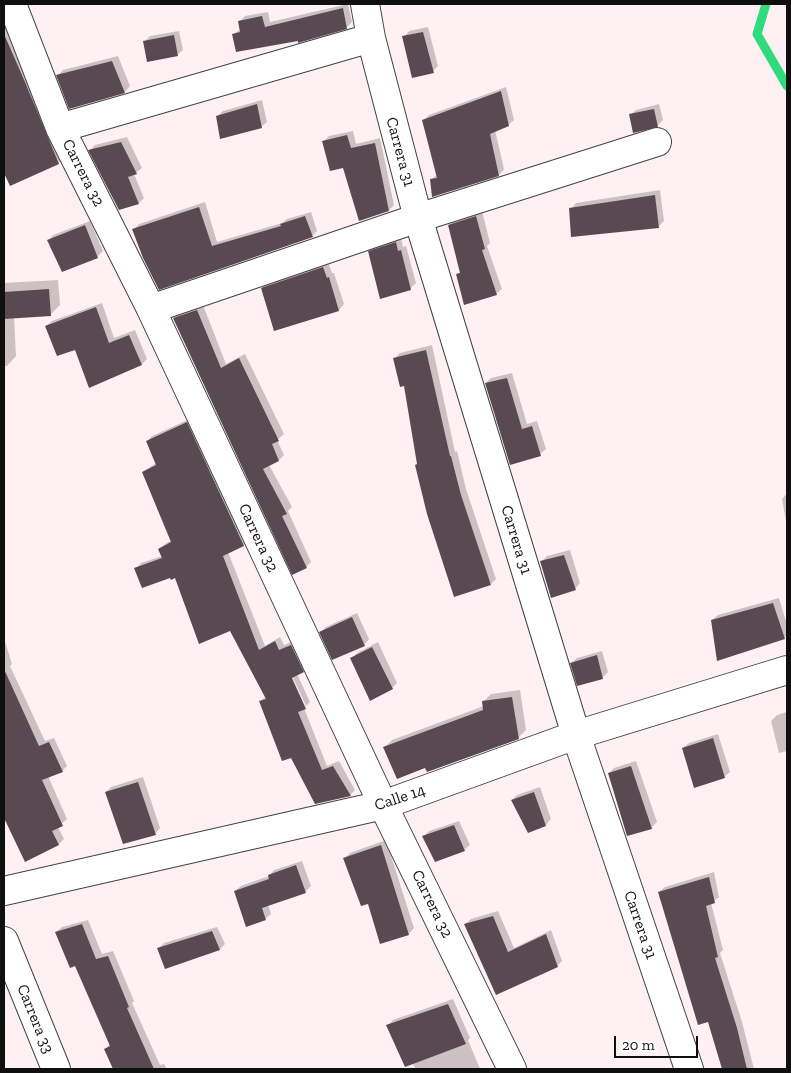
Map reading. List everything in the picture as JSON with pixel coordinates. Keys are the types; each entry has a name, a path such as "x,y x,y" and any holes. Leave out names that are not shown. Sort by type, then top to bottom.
{"street":[{"name":"Carrera 32","path":"12,4 60,128 151,310 383,805 512,1069"},
{"name":"Carrera 31","path":"365,4 371,38 418,218 576,735 688,1069"},
{"path":"60,128 371,38"},
{"path":"151,310 418,218 657,142"},
{"name":"Calle 14","path":"4,892 383,805 576,735 787,670"},
{"name":"Carrera 33","path":"4,941 56,1069"}],"building":[{"path":"343,8 347,29 298,43 298,41 236,52 232,34 240,32 238,21 262,16 265,27"},
{"path":"423,32 434,73 412,78 402,36"},
{"path":"4,34 59,164 10,186 4,173"},
{"path":"174,35 178,56 147,62 143,41"},
{"path":"112,61 125,93 69,109 56,75"},
{"path":"501,91 509,126 490,134 499,176 432,197 430,179 437,178 422,120"},
{"path":"257,104 262,128 220,139 216,116"},
{"path":"654,109 658,127 633,133 629,114"},
{"path":"347,135 351,148 375,143 389,211 359,221 343,168 330,171 322,141"},
{"path":"121,142 137,174 128,177 139,204 119,210 88,150"},
{"path":"655,195 659,228 571,237 569,208"},
{"path":"199,207 212,246 281,226 280,224 305,216 313,237 159,290 143,258 132,229"},
{"path":"476,216 485,249 482,250 497,295 464,305 456,274 460,273 448,225"},
{"path":"85,225 98,258 62,272 47,240"},
{"path":"396,242 398,251 401,250 411,290 380,299 368,251"},
{"path":"323,267 327,278 329,277 339,311 274,331 261,288"},
{"path":"49,289 51,316 4,319 4,292"},
{"path":"96,307 109,343 129,335 142,365 89,388 75,350 57,356 45,326"},
{"path":"197,310 221,368 239,358 279,441 272,444 279,461 263,469 287,514 282,516 307,568 292,575 173,318"},
{"path":"426,350 450,456 491,585 454,597 427,514 415,465 417,464 404,386 400,387 393,358"},
{"path":"507,378 522,429 532,426 541,456 510,465 485,383"},
{"path":"187,422 244,546 223,556 259,650 275,641 279,650 291,645 304,672 292,678 306,709 298,712 322,770 333,766 351,796 315,804 291,758 282,761 259,701 266,699 230,631 199,644 175,578 142,588 134,568 162,558 158,549 171,542 142,472 156,465 146,441"},
{"path":"564,555 576,590 551,598 540,561"},
{"path":"773,603 785,639 717,661 711,620"},
{"path":"352,617 365,646 332,660 319,632"},
{"path":"372,647 393,689 370,701 350,658"},
{"path":"597,655 603,679 577,686 570,663"},
{"path":"4,669 39,746 49,742 63,772 42,780 63,826 52,831 59,845 25,862 4,818"},
{"path":"512,697 519,739 427,772 425,768 397,779 383,747 483,710 482,701"},
{"path":"713,738 725,778 694,788 682,748"},
{"path":"631,766 652,829 627,836 608,773"},
{"path":"138,782 156,835 123,844 105,792"},
{"path":"534,792 546,826 528,833 511,800"},
{"path":"454,825 465,851 435,862 422,836"},
{"path":"381,845 409,935 380,944 368,904 361,906 343,858"},
{"path":"296,865 306,893 262,908 266,920 246,927 234,891 269,879 268,875"},
{"path":"709,877 715,903 706,906 718,957 715,958 737,1028 747,1069 722,1069 708,1022 698,1025 658,892"},
{"path":"493,916 508,952 546,934 558,967 496,995 464,924"},
{"path":"82,924 96,959 108,956 129,1007 127,1008 154,1069 113,1069 104,1049 110,1046 75,966 70,968 55,932"},
{"path":"212,931 220,950 165,969 157,948"},
{"path":"448,1004 466,1044 405,1067 386,1025"}],"waterway":[{"path":"766,4 757,34 787,86"}]}
